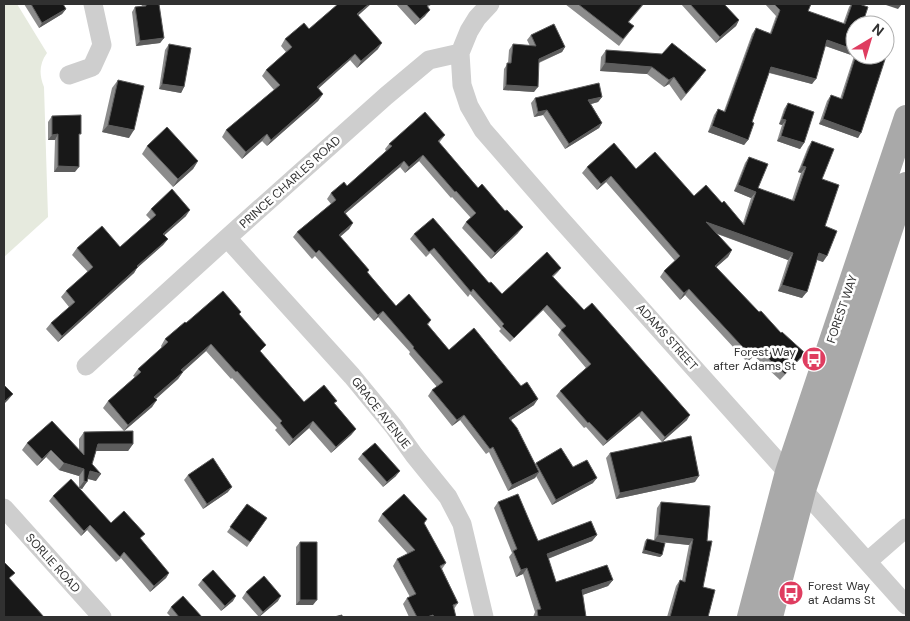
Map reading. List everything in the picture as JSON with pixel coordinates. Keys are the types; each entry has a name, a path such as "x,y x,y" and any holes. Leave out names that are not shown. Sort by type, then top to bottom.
{"main road":[{"name":"FOREST WAY","path":"749,617 787,472 906,117"},
{"name":"FOREST WAY","path":"771,617 804,490 906,184"}],"street":[{"path":"69,75 92,67 102,45 93,4"},
{"path":"460,53 477,18 490,4"},
{"name":"PRINCE CHARLES ROAD","path":"86,366 386,96 429,60 460,53"},
{"name":"ADAMS STREET","path":"460,53 462,85 469,106 483,130 906,604"},
{"name":"GRACE AVENUE","path":"227,238 352,376 448,497 462,524 484,617"},
{"name":"SORLIE ROAD","path":"4,508 102,617"},
{"path":"868,562 906,528"}],"shaded area":[{"path":"4,4 17,4 47,53 41,65 41,78 44,87 48,217 4,257"}],"building":[{"path":"31,4 63,4 66,9 42,23"},
{"path":"146,4 159,4 164,38 140,41 135,7 146,6"},
{"path":"338,4 369,4 357,14 382,43 361,61 355,54 317,87 323,94 271,140 267,134 246,152 226,130 280,85 266,70 292,47 285,39 304,23 309,29"},
{"path":"406,4 429,4 427,6 430,10 420,19"},
{"path":"578,4 643,4 628,22 634,26 623,39"},
{"path":"690,4 724,4 739,20 720,37"},
{"path":"774,4 811,4 808,11 845,24 845,46 827,40 816,79 771,67 752,122 754,123 748,140 712,126 718,109 725,112 756,28 771,34 780,10"},
{"path":"852,4 868,7 865,15 848,15"},
{"path":"554,24 565,47 539,59 538,87 506,85 507,63 511,63 513,44 536,46 531,35"},
{"path":"672,43 706,70 686,94 674,77 669,80 652,67 605,63 606,50 662,54"},
{"path":"169,44 191,48 184,87 162,84"},
{"path":"853,65 883,65 861,133 823,119 831,95 842,99"},
{"path":"118,80 144,86 134,130 108,125"},
{"path":"599,83 602,97 588,100 602,123 569,144 547,110 538,112 535,98"},
{"path":"788,103 814,112 804,143 781,136 786,120 782,119"},
{"path":"425,112 445,135 438,141 478,188 482,184 505,211 507,210 523,227 495,253 466,222 476,213 423,155 409,167 404,161 344,212 353,223 339,235 396,306 409,294 431,320 427,324 449,350 474,328 521,386 527,382 538,399 509,418 517,428 539,472 512,485 493,447 490,449 464,415 457,420 432,390 443,382 414,347 383,311 378,315 319,250 316,253 297,232 336,200 331,193 344,182 347,186 392,146 389,144"},
{"path":"81,115 79,167 58,166 58,134 52,135 52,116"},
{"path":"167,127 198,161 178,179 147,146"},
{"path":"812,141 834,149 822,179 839,185 825,226 837,231 827,256 819,253 807,292 782,285 793,253 706,222 732,250 715,266 759,312 761,311 781,333 805,353 785,374 758,349 751,356 689,289 684,293 664,271 680,256 611,176 601,184 587,167 614,143 636,169 655,152 694,196 706,185 722,203 724,201 744,225 756,192 738,185 749,157 768,164 758,188 794,201 806,167 802,166"},
{"path":"172,189 190,210 163,234 168,239 62,336 51,323 75,302 66,291 93,267 77,248 102,226 120,247 156,215 151,209"},
{"path":"433,218 489,283 491,282 502,294 547,252 561,268 552,276 584,310 592,303 690,415 665,437 642,411 607,441 588,423 560,391 591,364 561,330 566,326 547,305 514,338 502,326 504,324 473,289 471,292 434,248 429,252 414,234"},
{"path":"223,291 241,312 239,314 266,345 260,351 304,402 324,385 337,401 334,403 356,429 336,447 313,421 293,439 280,423 282,421 211,344 154,397 157,400 128,425 108,401 141,372 138,369 168,342 165,339"},
{"path":"4,385 13,394 4,402"},
{"path":"52,421 84,455 84,432 133,431 133,444 98,444 92,464 101,474 90,471 87,482 84,481 84,469 64,463 51,450 42,459 27,443"},
{"path":"691,436 699,476 620,493 610,453"},
{"path":"375,443 400,471 387,482 362,454"},
{"path":"561,448 573,467 587,460 597,478 556,500 536,463"},
{"path":"213,458 232,487 207,504 188,475"},
{"path":"71,479 111,523 124,511 145,534 140,538 169,573 154,586 124,552 120,557 90,525 84,531 53,496"},
{"path":"404,494 427,519 424,523 446,563 440,566 458,603 453,605 456,617 434,617 433,615 417,617 407,598 416,594 397,559 415,550 382,514"},
{"path":"518,494 538,541 591,521 597,535 547,554 556,582 607,565 613,580 582,590 586,617 538,617 537,610 541,609 527,568 521,570 513,551 517,549 498,502"},
{"path":"661,502 710,506 707,541 712,541 703,587 715,590 708,617 670,617 680,580 685,582 693,539 658,535"},
{"path":"247,504 267,518 250,542 230,527"},
{"path":"647,539 665,543 662,555 644,550"},
{"path":"300,542 317,542 317,600 300,600"},
{"path":"4,562 15,573 9,578 44,617 6,617 4,615"},
{"path":"213,570 236,596 225,606 202,580"},
{"path":"264,576 281,596 263,612 246,592"},
{"path":"183,596 202,617 179,617 171,607"}],"place":[{"name":"Forest Way after Adams St","path":"814,359"},
{"name":"Forest Way at Adams St","path":"791,593"}]}
